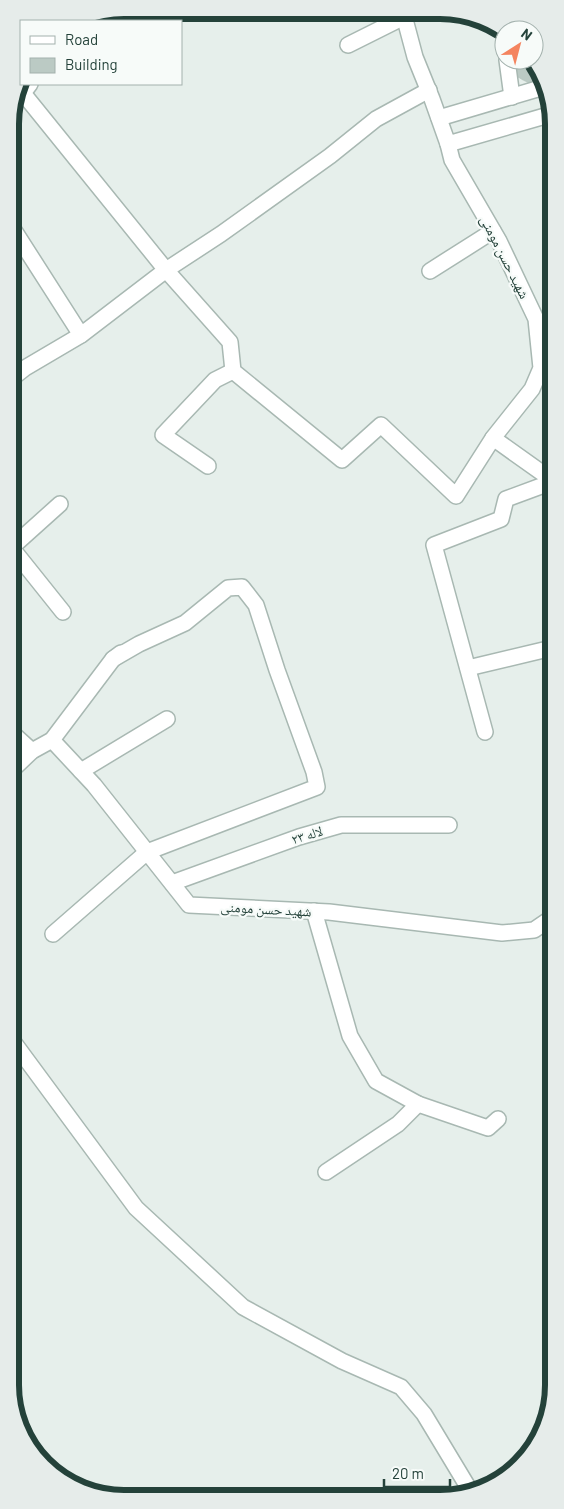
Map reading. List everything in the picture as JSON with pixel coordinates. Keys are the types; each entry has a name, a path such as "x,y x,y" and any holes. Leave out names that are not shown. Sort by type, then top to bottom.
{"street":[{"path":"348,45 394,19"},
{"name":"شهید حسن مومنی","path":"233,371 342,460 381,425 456,496 493,438 532,389 541,368 536,319 493,231 452,160 439,118 415,56 404,19"},
{"path":"508,70 512,97"},
{"path":"25,89 166,270 230,342 233,371 215,380 163,435 208,466"},
{"path":"439,118 539,89"},
{"path":"19,373 81,335 166,270 221,234 330,156 376,119 429,90"},
{"path":"448,144 544,116"},
{"path":"430,270 493,231"},
{"path":"19,238 81,335"},
{"path":"493,438 545,476"},
{"path":"485,732 434,545 501,519 506,499 545,484"},
{"path":"19,540 60,504"},
{"path":"19,557 63,612"},
{"path":"53,934 147,852 317,787 314,772 276,670 256,605 242,587 228,588 185,623 139,644 113,659"},
{"path":"19,763 32,751 52,740 113,659 134,644"},
{"path":"468,668 545,650"},
{"path":"82,771 167,719"},
{"path":"19,739 32,751"},
{"name":"شهید حسن مومنی","path":"52,740 94,785 189,905 314,911 502,933 534,930 545,922"},
{"name":"لاله ۲۳","path":"172,883 299,837 341,825 449,825"},
{"path":"314,911 350,1036 376,1081 418,1104 488,1128 498,1119"},
{"path":"19,1049 136,1208 242,1307 342,1362 401,1387 424,1414 468,1486"},
{"path":"326,1172 398,1124 418,1104"}],"building":[{"path":"515,70 530,70 535,79 528,82 516,76"}]}
